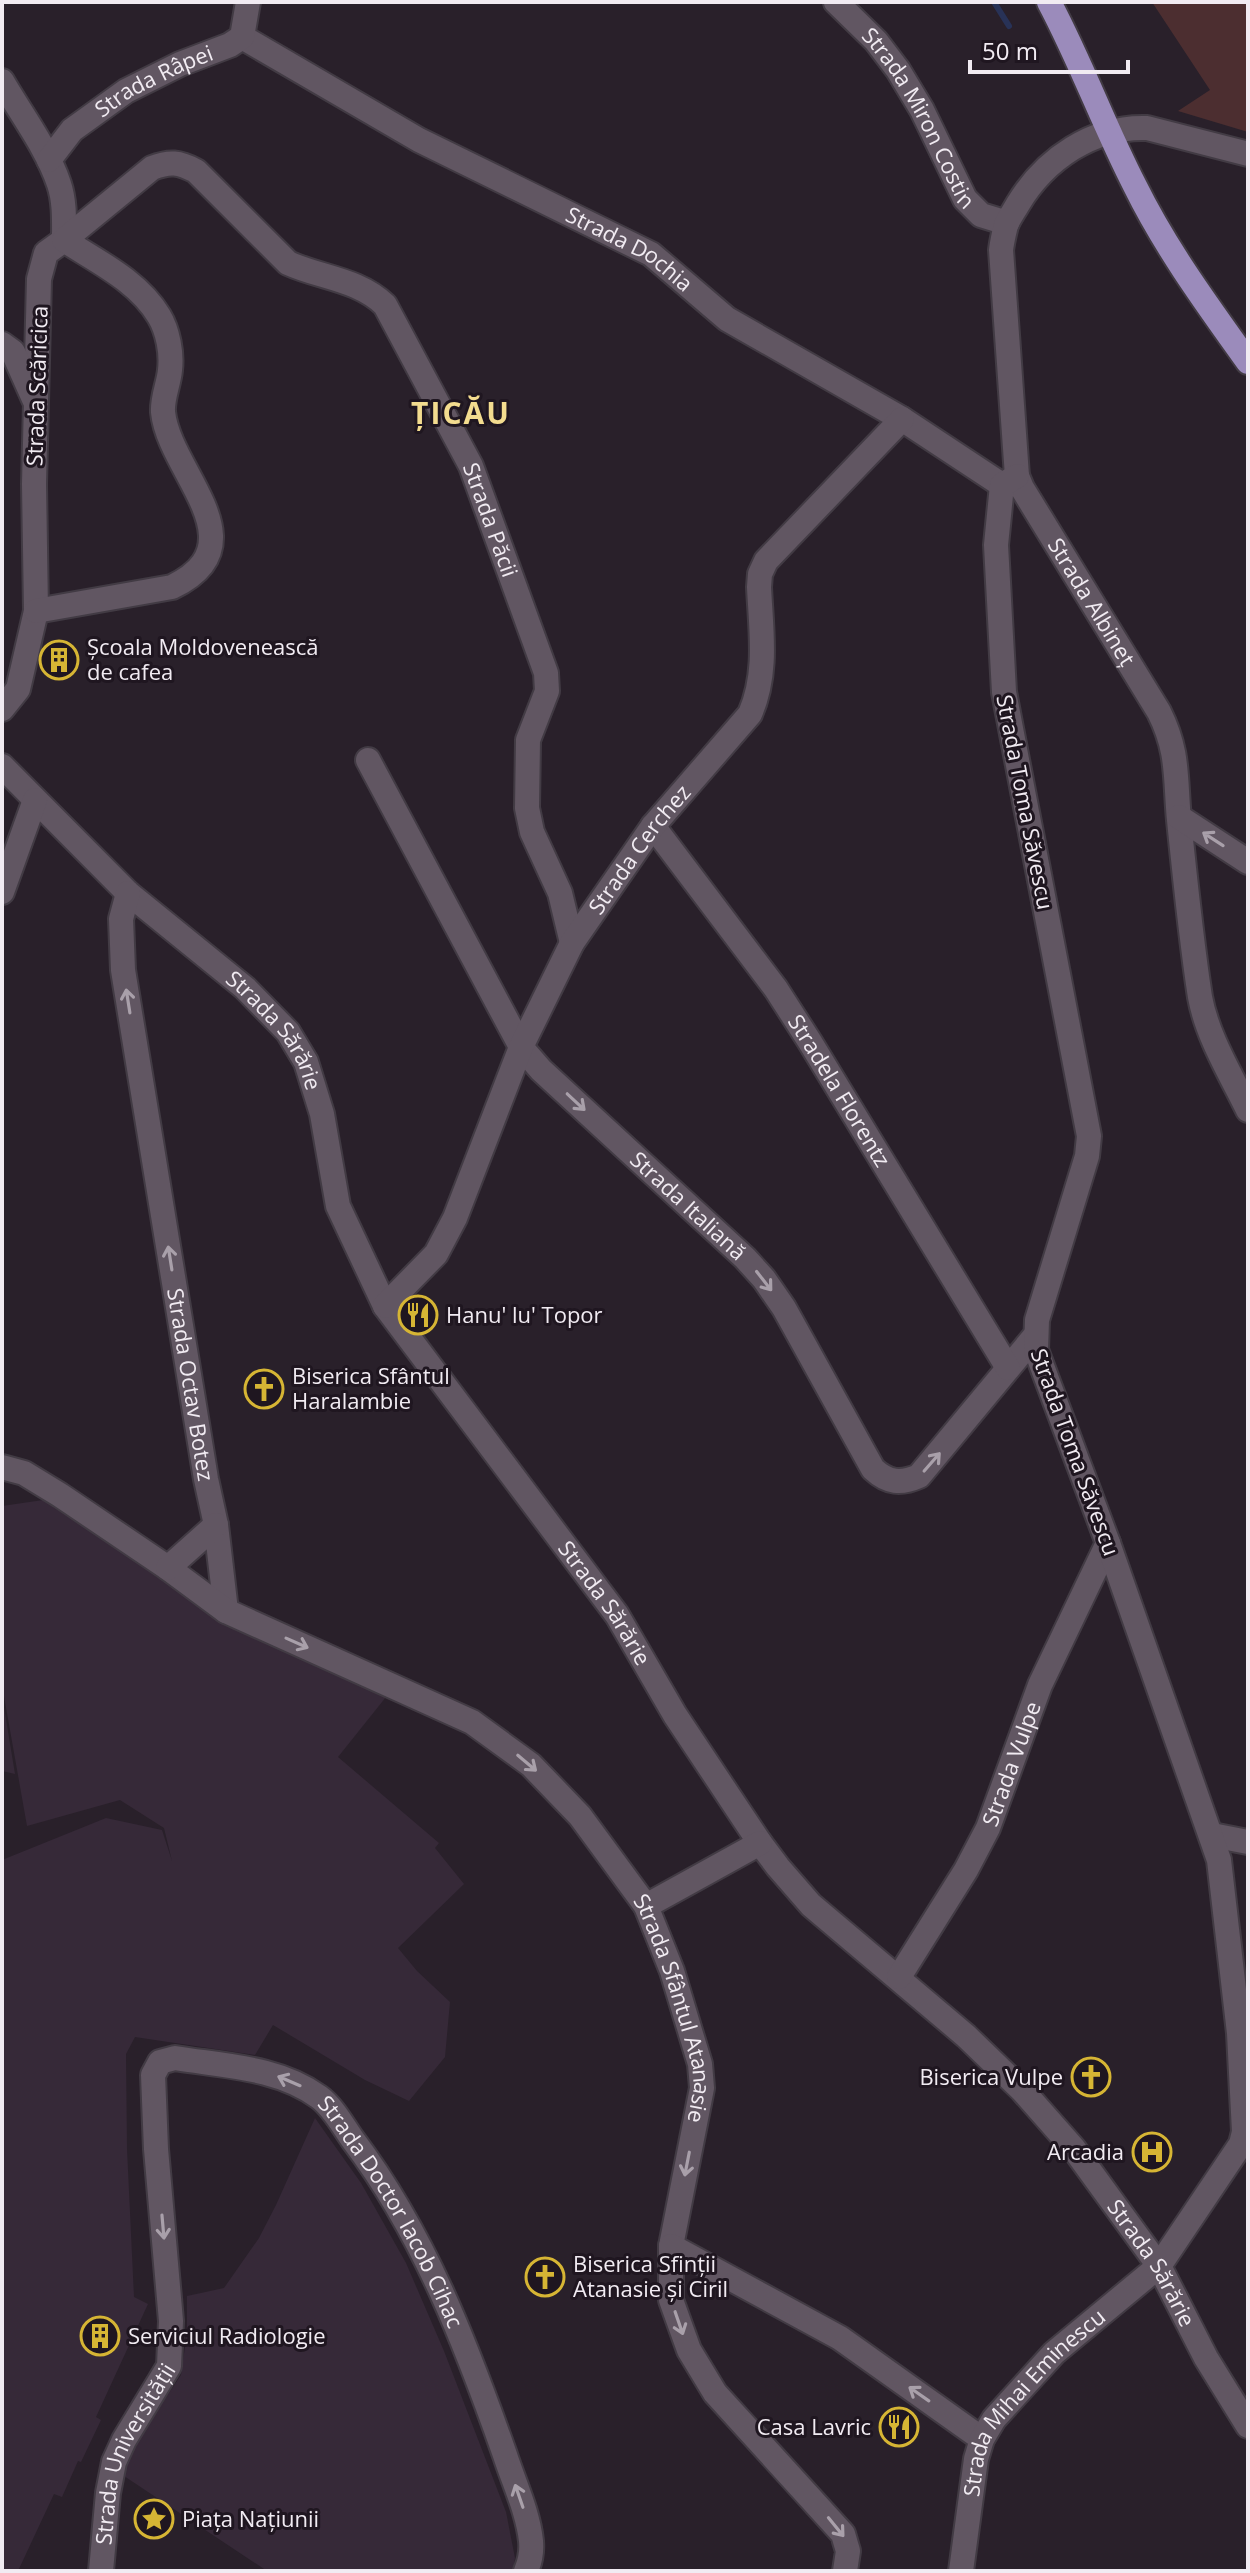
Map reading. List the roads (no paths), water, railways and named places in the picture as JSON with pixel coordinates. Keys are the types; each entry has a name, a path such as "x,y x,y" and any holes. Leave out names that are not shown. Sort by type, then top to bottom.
{"main road":[{"path":"1049,2 1072,44 1135,187 1163,238 1248,362"}],"street":[{"path":"242,37 248,2"},
{"name":"Strada Miron Costin","path":"836,2 876,41 898,70 922,110 965,199 981,215 1007,223"},
{"name":"Strada Râpei","path":"49,160 72,130 126,91 242,37"},
{"name":"Strada Dochia","path":"242,37 419,140 651,254 727,319 1009,480"},
{"path":"2,81 49,160 60,186 65,212 64,240 135,287 160,318 168,339 171,367 162,409 166,427 211,526 209,554 199,570 172,587 36,611"},
{"name":"Strada Albineț","path":"1248,154 1147,128 1132,127 1109,132 1075,146 1051,163 1030,184 1007,223 1001,250 1009,480 1022,488 1171,736 1201,999 1210,1029 1248,1110"},
{"name":"Strada Păcii","path":"64,240 152,168 167,162 181,163 196,171 288,263 352,283 373,293 385,305 471,466 546,673 547,691 528,740 527,808 532,832 560,893 572,943"},
{"name":"Strada Scăricica","path":"2,709 18,689 36,611 34,484 39,279 46,253 64,240"},
{"path":"2,344 13,352 37,406"},
{"name":"Strada Cerchez","path":"385,1306 436,1254 455,1218 521,1047 572,943 653,826 750,714 757,699 763,667 759,587 760,574 766,561 902,419"},
{"name":"Strada Toma Săvescu","path":"1009,480 996,545 1004,692 1089,1136 1087,1156 1037,1320 1036,1350 1212,1835 1223,1889 1239,2033 1243,2139 1159,2266"},
{"name":"Strada Italiană","path":"368,760 521,1047 541,1070 764,1279 784,1308 873,1469 881,1477 905,1482 919,1476 1035,1336"},
{"name":"Strada Sărărie","path":"2,766 128,893 245,988 288,1032 306,1062 322,1114 338,1206 385,1306 617,1615 675,1715 760,1843 811,1905 966,2036 1022,2090 1074,2149 1159,2266 1206,2358 1248,2426"},
{"path":"2,892 35,800"},
{"path":"1179,817 1248,862"},
{"name":"Stradela Florentz","path":"653,826 776,989 1008,1368"},
{"name":"Strada Octav Botez","path":"128,893 121,919 123,970 216,1525 226,1611"},
{"path":"2,1467 24,1473 60,1495 226,1611"},
{"path":"168,1568 216,1525"},
{"name":"Strada Vulpe","path":"899,1977 966,1870 988,1828 1040,1685 1108,1543"},
{"name":"Strada Sfântul Atanasie","path":"226,1611 472,1722 494,1737 531,1765 580,1816 646,1906 672,1971 700,2064 702,2088 671,2246 671,2300 689,2350 715,2393 843,2534 848,2551 845,2571"},
{"path":"1212,1835 1248,1842"},
{"path":"646,1906 760,1843"},
{"name":"Strada Doctor Iacob Cihac","path":"156,2149 153,2075 160,2062 175,2058 265,2072 291,2080 324,2101 373,2167 446,2299 527,2520 532,2549 526,2571"},
{"name":"Strada Universității","path":"101,2571 114,2462 169,2366 171,2321 156,2149"},
{"path":"671,2246 840,2338 982,2439"},
{"name":"Strada Mihai Eminescu","path":"961,2571 976,2459 982,2439 994,2419 1054,2353 1159,2266"}],"waterway":[{"path":"994,2 1009,26"}],"place":[{"name":"Școala Moldovenească de cafea","path":"59,660"},
{"name":"Hanu' lu' Topor","path":"418,1315"},
{"name":"Biserica Sfântul Haralambie","path":"264,1389"},
{"name":"Biserica Vulpe","path":"1091,2077"},
{"name":"Arcadia","path":"1152,2152"},
{"name":"Biserica Sfinții Atanasie și Ciril","path":"545,2277"},
{"name":"Serviciul Radiologie","path":"100,2336"},
{"name":"Casa Lavric","path":"899,2427"},
{"name":"Piața Națiunii","path":"154,2519"}],"district":[{"name":"ȚICĂU","path":"461,414"}]}
